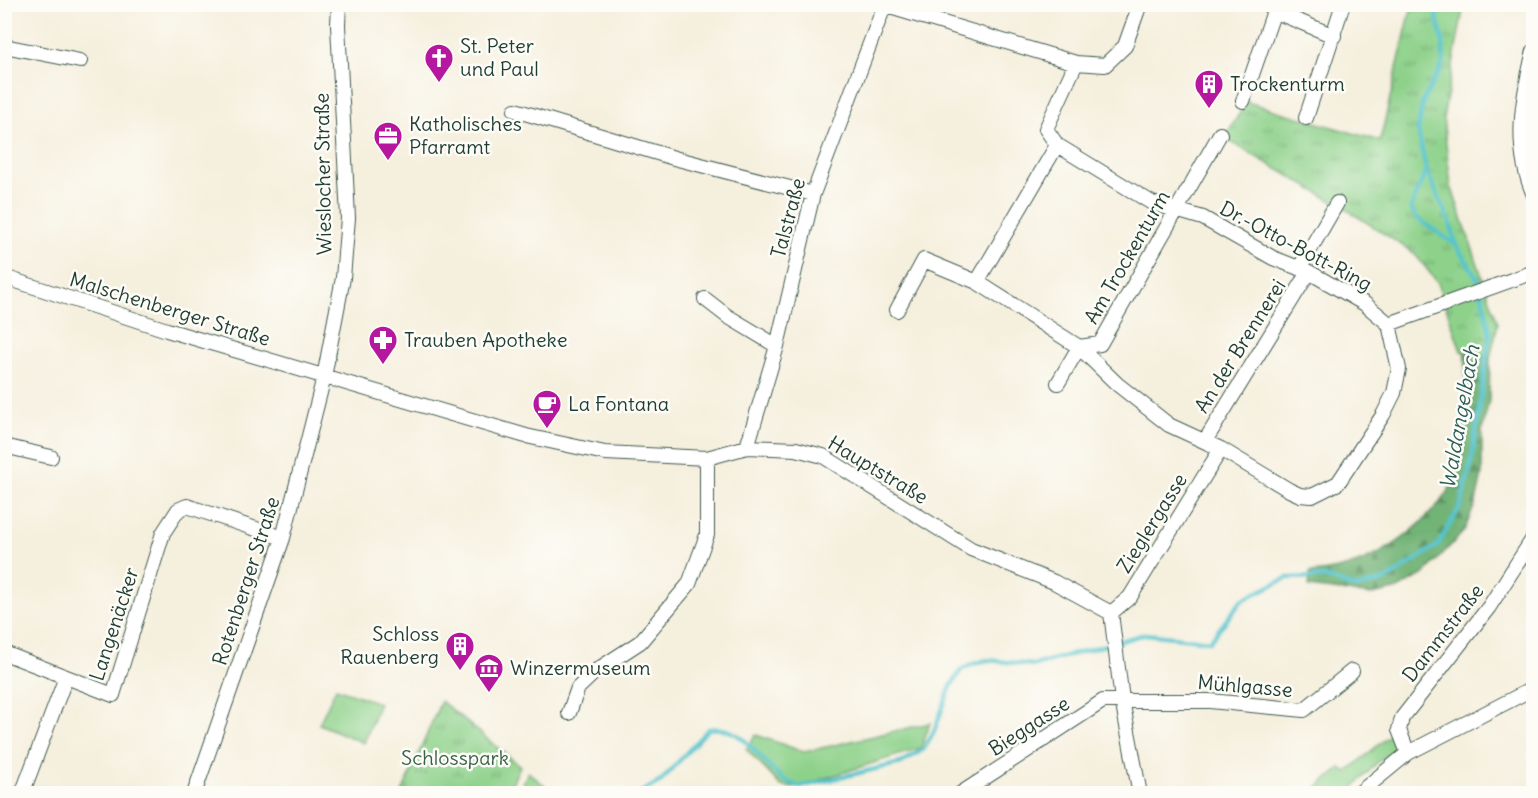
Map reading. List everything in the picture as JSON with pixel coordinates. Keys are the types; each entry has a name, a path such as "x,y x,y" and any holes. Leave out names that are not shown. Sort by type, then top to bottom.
{"street":[{"name":"Wieslocher Straße","path":"324,377 344,278 348,218 339,4"},
{"path":"883,5 1076,63 1105,65 1125,46 1140,4"},
{"path":"1306,118 1343,4"},
{"name":"Talstraße","path":"747,447 777,346 813,194 883,5"},
{"path":"1243,100 1270,8 1334,36"},
{"path":"4,46 80,61"},
{"path":"1532,61 1521,110 1520,140 1533,195"},
{"path":"977,282 1057,145 1046,129 1076,63"},
{"path":"515,110 674,158 813,194"},
{"name":"Am Trockenturm","path":"1058,383 1079,347 1100,344 1220,134"},
{"name":"Dr.-Otto-Bott-Ring","path":"1057,145 1152,203 1203,218 1273,258 1304,270 1365,304 1389,324"},
{"name":"An der Brennerei","path":"1205,441 1304,270 1337,202"},
{"path":"897,310 924,260 977,282 1079,347 1117,384 1168,425 1221,449 1300,495 1312,496 1338,483 1394,393 1399,369 1389,324 1533,272"},
{"name":"Malschenberger Straße","path":"4,278 324,377"},
{"path":"705,299 727,316 777,346"},
{"name":"Hauptstraße","path":"324,377 526,436 584,450 707,458 747,447 796,449 823,456 971,549 1054,582 1113,619"},
{"name":"Rotenberger Straße","path":"194,794 283,538 324,377"},
{"path":"4,446 51,457"},
{"name":"Zieglergasse","path":"1113,619 1130,597 1221,449"},
{"path":"569,713 578,688 597,670 640,642 689,584 707,535 707,458"},
{"name":"Langenäcker","path":"22,794 66,677 113,695 163,533 178,510 187,506 283,538"},
{"name":"Dammstraße","path":"1408,753 1399,730 1402,718 1489,607 1533,537"},
{"path":"1113,619 1122,700 1140,794"},
{"path":"4,653 66,677"},
{"name":"Mühlgasse","path":"1122,700 1210,701 1304,710 1352,671"},
{"path":"1358,794 1408,753 1533,688"},
{"name":"Bieggasse","path":"960,794 1103,701 1122,700"}],"green space":[{"path":"1412,5 1464,5 1443,118 1451,186 1498,323 1490,358 1461,351 1438,283 1414,253 1346,209 1224,138 1247,102 1380,141"},
{"path":"1465,310 1483,356 1490,359 1489,401 1482,431 1482,475 1476,502 1464,531 1424,574 1396,590 1372,595 1309,587 1310,573 1345,567 1378,554 1393,545 1421,523 1448,492 1455,474 1463,428 1466,378"},
{"path":"336,688 379,703 364,743 319,724"},
{"name":"Schlosspark","path":"441,701 520,766 508,793 402,793"},
{"path":"930,723 921,748 794,788 781,786 746,749 756,735 804,752"},
{"path":"1393,732 1397,748 1378,762 1348,793 1309,794 1341,768 1347,772"},
{"path":"528,772 554,793 518,793"}],"waterway":[{"name":"Waldangelbach","path":"638,794 661,781 708,729 723,729 746,741 775,772 786,781 799,787 901,763 924,749 934,731 951,686 961,670 973,664 987,660 1034,665 1145,634 1210,641 1242,600 1287,578 1324,577 1356,588 1386,580 1438,545 1461,505 1472,458 1490,333 1479,281 1456,245 1450,222 1426,170 1418,130 1423,101 1443,64 1443,42 1437,18 1439,4"},
{"name":"Waldangelbach","path":"1426,171 1411,208 1417,218 1456,245"}],"place":[{"name":"St. Peter und Paul","path":"439,84"},
{"name":"Trockenturm","path":"1209,110"},
{"name":"Katholisches Pfarramt","path":"388,162"},
{"name":"Trauben Apotheke","path":"383,366"},
{"name":"La Fontana","path":"547,430"},
{"name":"Schloss Rauenberg","path":"460,672"},
{"name":"Winzermuseum","path":"489,694"}]}
